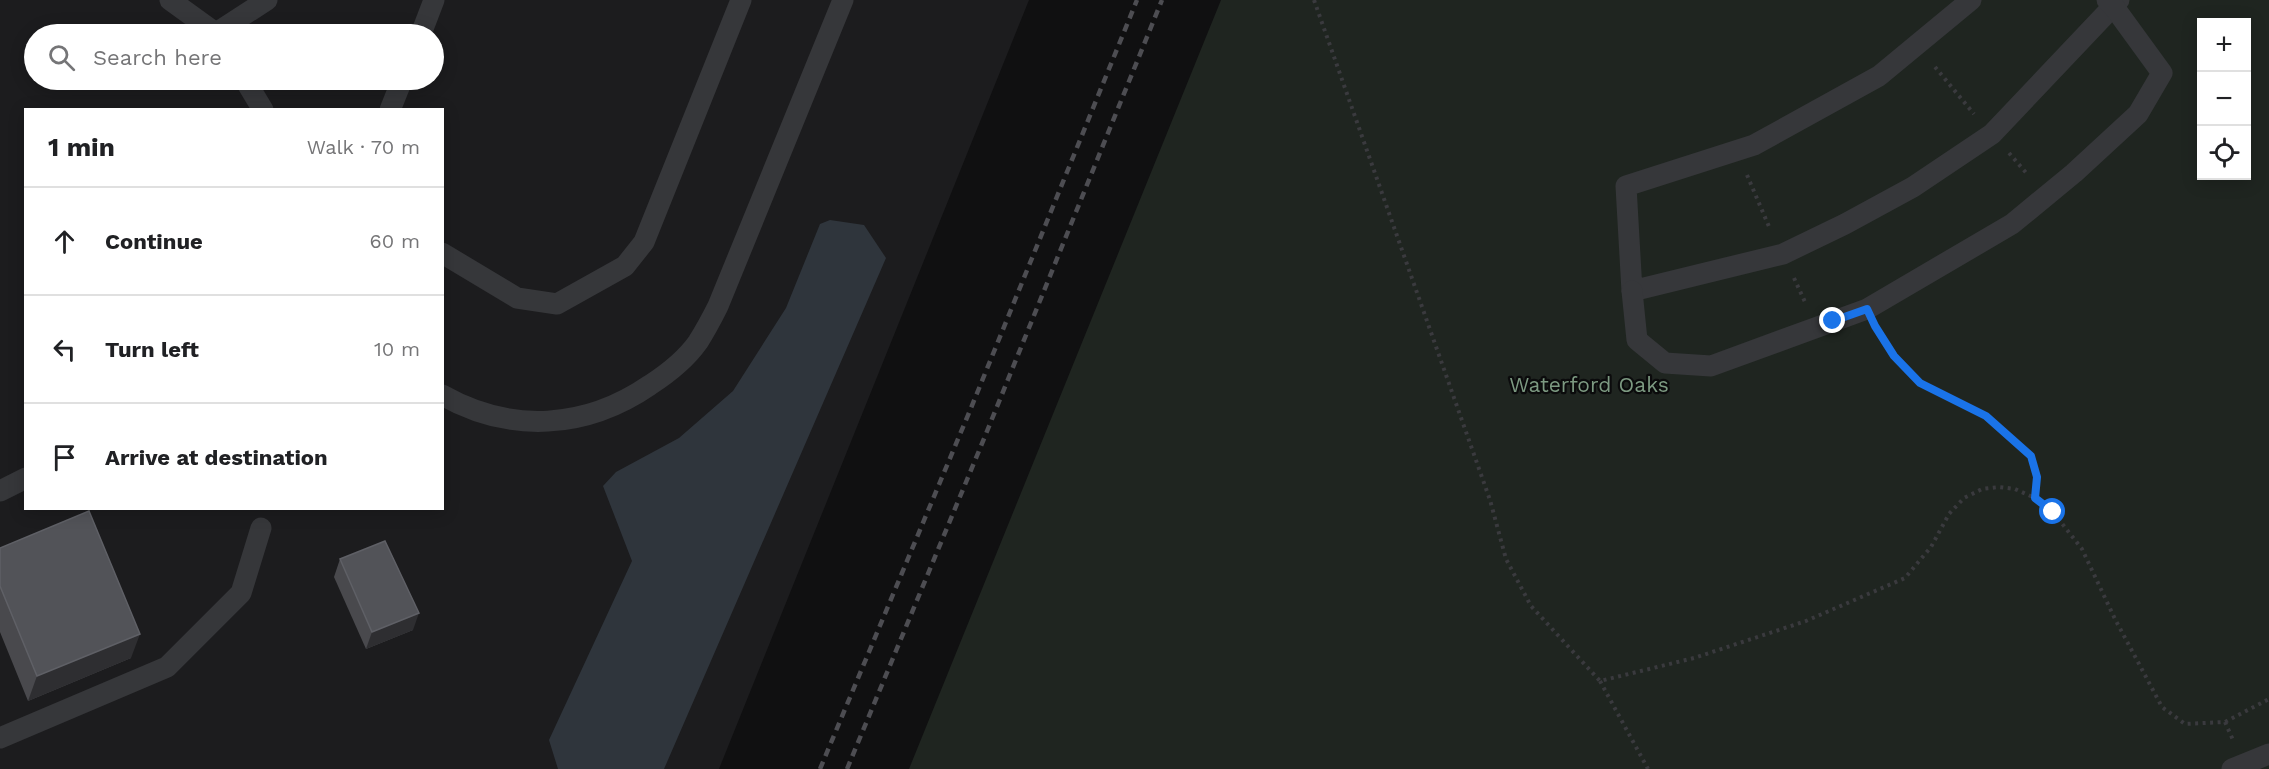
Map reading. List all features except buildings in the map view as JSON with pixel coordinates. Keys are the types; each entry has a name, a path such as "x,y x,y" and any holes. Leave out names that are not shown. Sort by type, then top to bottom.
{"lane":[{"path":"170,0 203,24"},
{"path":"232,24 267,0"},
{"path":"424,24 434,0"},
{"path":"444,254 517,298 556,304 625,266 644,242 741,0"},
{"path":"444,396 460,405 505,419 547,422 590,416 628,400 668,373 697,344 718,306 843,0"},
{"path":"1632,291 1783,254 1913,187 1992,134 2114,2 2162,72 2138,114 2074,173 2012,224 1867,309 1711,366 1665,363 1637,340 1632,291 1626,186 1754,145 1879,76 1971,0"},
{"path":"251,90 262,108"},
{"path":"391,108 398,90"},
{"path":"0,491 24,479"},
{"path":"0,738 167,667 241,593 261,528"},
{"path":"2232,769 2269,754"}],"path":[{"path":"1314,0 1490,500 1506,559 1531,606 1600,681 1648,769"},
{"path":"1867,309 1894,356 1920,383 1986,416 2031,456 2037,477 2035,498"},
{"path":"1600,681 1694,658 1806,621 1905,579 1931,547 1949,514 1964,498 1982,489 1999,487 2015,489 2035,498 2053,512 2082,549 2115,619 2162,707 2185,724 2225,722 2269,699"}],"shaded area":[{"path":"0,0 1029,0 719,769 0,769"},
{"path":"830,220 864,225 886,258 664,769 558,769 549,740 632,561 603,486 616,472 679,438 733,391 786,308 820,224"}],"green space":[{"name":"Waterford Oaks","path":"1221,0 2269,0 2269,769 909,769"}],"railway":[{"path":"820,769 971,408 1137,0"},
{"path":"847,769 1162,0"}],"route":[{"path":"1833,321 1867,309 1894,356 1920,383 1986,416 2031,456 2037,477 2035,498 2053,512"}]}
